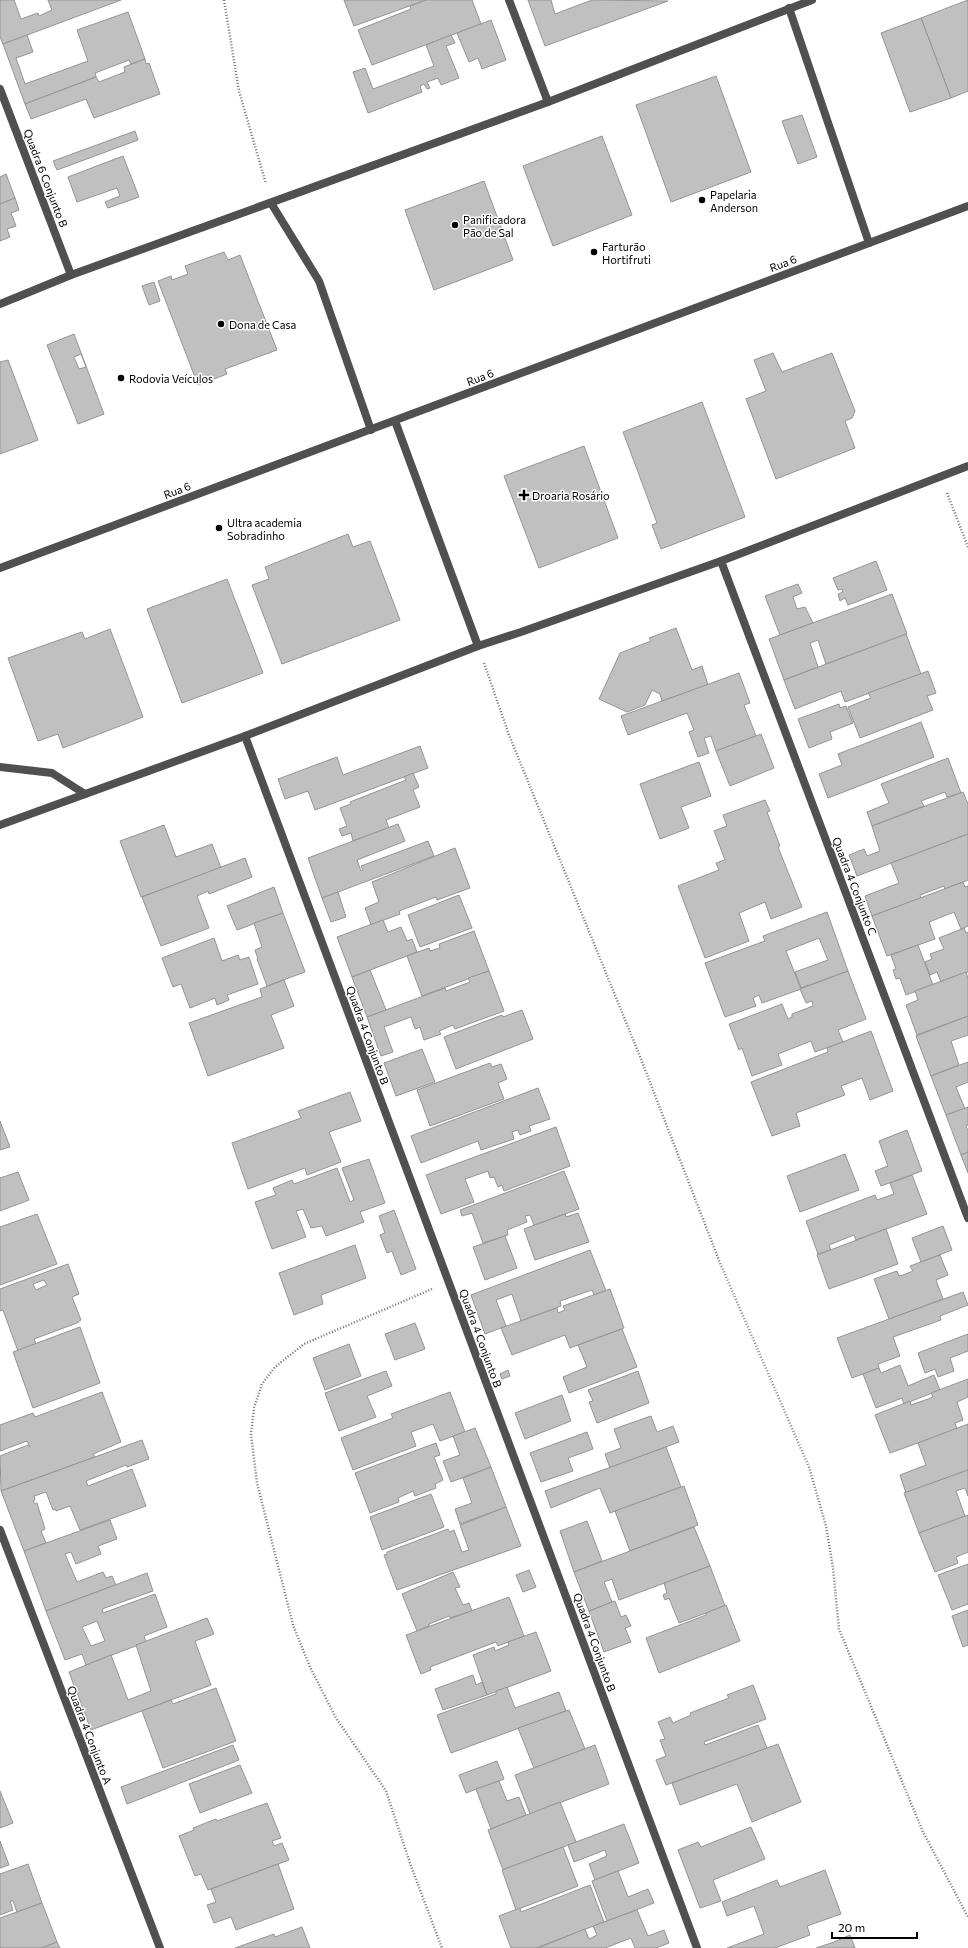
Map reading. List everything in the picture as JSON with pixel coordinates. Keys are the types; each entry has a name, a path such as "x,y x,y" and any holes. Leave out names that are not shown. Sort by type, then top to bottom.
{"street":[{"path":"509,0 548,102"},
{"path":"0,304 71,275 548,102 812,0"},
{"path":"789,8 869,243"},
{"name":"Quadra 6 Conjunto B","path":"0,89 71,275"},
{"path":"271,203 320,281 371,430"},
{"name":"Rua 6","path":"0,568 968,206"},
{"path":"395,421 478,646"},
{"path":"0,826 245,736 478,646 528,630 721,561 941,478 968,466"},
{"name":"Quadra 4 Conjunto C","path":"721,561 968,1218"},
{"name":"Quadra 4 Conjunto B","path":"245,736 697,1948"},
{"path":"0,767 52,773 85,794"},
{"name":"Quadra 4 Conjunto A","path":"0,1530 160,1948"}],"path":[{"path":"224,0 239,91 271,203"},
{"path":"941,478 968,546"},
{"path":"478,646 509,735 636,1047 720,1263 809,1467 826,1526 839,1630 923,1832 968,1917"},
{"path":"442,1948 411,1866 386,1792 336,1718 310,1667 293,1625 257,1483 251,1434 254,1408 262,1384 275,1367 304,1344 449,1282"}],"building":[{"path":"0,0 14,0 21,19 38,13 39,16 52,10 48,0 121,0 3,44 0,37"},
{"path":"344,0 426,0 354,26"},
{"path":"426,0 472,0 481,24 372,65 358,30 411,9 410,6"},
{"path":"528,0 551,0 555,14 592,0 668,1 545,46"},
{"path":"968,0 968,91 951,98 921,18"},
{"path":"128,12 145,59 131,64 129,60 95,73 96,77 25,104 3,44 27,35 33,52 16,58 25,84 88,61 77,30"},
{"path":"921,18 951,98 910,112 881,33"},
{"path":"491,20 506,60 482,69 478,58 469,62 457,33"},
{"path":"451,35 455,43 446,46 459,78 441,85 438,78 427,82 430,88 427,89 424,84 420,86 422,92 368,113 353,72 365,68 373,89 434,66 426,45"},
{"path":"145,59 146,64 149,63 160,94 94,118 86,99 31,119 25,104 96,77 99,82 125,72 124,67"},
{"path":"716,76 751,172 671,202 636,105"},
{"path":"802,115 817,157 798,164 782,121"},
{"path":"135,131 138,140 57,170 53,161"},
{"path":"602,136 632,215 553,246 523,166"},
{"path":"123,156 139,197 108,208 105,202 120,196 117,188 77,202 68,177"},
{"path":"6,174 15,198 0,204 0,177"},
{"name":"Panificadora Pão de Sal","path":"484,181 513,260 434,290 405,210"},
{"path":"15,198 19,210 11,213 16,226 7,229 10,237 0,241 0,204"},
{"name":"Dona de Casa","path":"224,252 228,260 240,255 277,350 225,369 227,374 198,385 158,281 171,276 172,280 188,274 185,266"},
{"path":"154,282 160,301 149,305 142,286"},
{"path":"74,334 104,414 78,424 47,345","holes":["81,354 86,367 79,369 74,357"]},
{"path":"773,353 782,372 832,353 855,411 852,418 845,421 855,448 776,479 746,399 766,391 754,360"},
{"path":"8,360 38,440 0,454 0,362"},
{"path":"702,402 745,517 661,549 652,525 657,523 623,432"},
{"path":"584,446 618,538 539,568 504,476"},
{"path":"348,534 353,547 370,541 400,620 282,664 252,585 269,579 265,567"},
{"path":"876,561 887,590 848,605 845,598 840,601 838,594 843,592 842,589 838,590 833,578"},
{"path":"227,579 263,673 182,703 147,609"},
{"path":"798,584 802,593 793,597 797,609 805,607 813,623 780,635 765,596"},
{"path":"892,594 907,634 826,664 818,640 810,643 818,667 784,680 769,639"},
{"path":"676,628 692,670 702,666 708,685 662,701 660,694 652,690 645,705 627,712 599,699 620,653 651,641 649,638"},
{"path":"110,629 143,717 63,748 58,734 38,741 8,658 82,632 85,639"},
{"path":"906,634 921,674 845,702 841,691 795,709 784,680"},
{"path":"928,671 936,693 927,696 933,710 860,738 848,707 871,698 868,693"},
{"path":"739,673 750,703 744,705 756,736 716,751 711,736 704,738 709,753 698,757 689,732 694,730 687,713 628,735 621,716"},
{"path":"839,704 840,708 846,706 853,723 830,732 832,739 809,748 798,719"},
{"path":"921,722 934,757 828,798 819,774 842,765 838,754"},
{"path":"761,734 774,768 730,786 716,751"},
{"path":"420,746 428,768 315,810 308,791 285,799 278,779 337,757 343,775"},
{"path":"948,758 961,793 947,797 945,792 921,801 924,806 872,826 867,812 889,803 881,784"},
{"path":"699,762 711,796 681,807 689,828 660,839 640,784"},
{"path":"413,773 419,787 413,790 420,807 386,820 389,828 353,841 351,833 342,836 339,829 347,826 340,808 351,804 350,802 406,780 404,777"},
{"path":"963,792 968,804 968,834 857,876 849,855 864,849 867,856 880,851 872,826"},
{"path":"765,800 770,811 767,812 780,846 778,847 802,907 771,919 765,902 739,913 749,941 705,958 678,886 719,870 716,863 725,860 714,831 727,826 723,815"},
{"path":"398,824 405,841 357,860 361,871 363,870 361,866 428,841 434,856 322,898 308,858"},
{"path":"164,825 176,857 212,844 221,868 141,897 120,841"},
{"path":"968,834 968,880 945,889 944,886 920,895 921,898 872,916 865,896 899,883 891,863"},
{"path":"455,848 470,888 437,900 436,897 399,911 400,914 371,925 365,908 379,902 372,882"},
{"path":"245,858 252,877 209,894 208,891 197,896 209,928 161,946 142,897"},
{"path":"963,882 965,887 968,886 968,926 961,929 954,912 929,922 935,939 887,956 872,916"},
{"path":"274,887 283,913 237,930 227,906"},
{"path":"338,892 346,917 331,922 322,898"},
{"path":"459,895 472,928 420,947 408,915"},
{"path":"827,912 848,971 801,988 795,972 828,960 819,938 786,951 801,989 762,1003 759,995 753,998 756,1006 725,1017 705,963 765,941 763,936"},
{"path":"283,913 305,972 267,986 255,950 262,947 254,923"},
{"path":"383,920 388,932 401,927 407,941 412,939 417,952 352,977 337,937"},
{"path":"964,928 966,933 968,932 968,972 941,982 937,972 930,975 925,962 932,959 930,954 944,949 939,938"},
{"path":"474,931 489,971 422,996 407,956 429,948 430,951 440,948 439,944"},
{"path":"214,938 222,961 238,955 240,960 249,957 258,984 227,995 229,1000 217,1005 215,998 190,1008 181,984 173,987 162,958"},
{"path":"918,945 933,985 906,995 900,978 896,979 893,970 896,969 891,955"},
{"path":"370,970 386,1010 367,1017 352,977"},
{"path":"489,971 504,1011 455,1029 453,1025 439,1031 441,1034 424,1040 420,1027 415,1029 411,1017 384,1027 393,1052 381,1056 367,1017 445,988 446,991 470,982 468,978"},
{"path":"848,971 866,1019 838,1030 843,1042 815,1052 811,1041 778,1054 782,1065 752,1076 742,1048 739,1050 729,1024 782,1004 788,1019 792,1017 792,1014 813,1006 812,1001 806,1003 800,989"},
{"path":"966,972 968,978 968,1016 917,1035 906,1005 918,1000 915,991"},
{"path":"284,980 294,1006 271,1015 284,1048 208,1076 189,1023 262,997 260,989"},
{"path":"522,1010 533,1039 456,1069 444,1037 502,1015 503,1017"},
{"path":"968,1016 968,1035 951,1041 959,1065 931,1076 916,1036"},
{"path":"871,1031 893,1091 870,1100 862,1078 841,1086 845,1095 796,1113 800,1126 772,1136 751,1082 828,1052 827,1048"},
{"path":"422,1049 435,1082 396,1096 384,1063"},
{"path":"968,1062 968,1082 956,1087 965,1109 946,1115 931,1076"},
{"path":"490,1063 492,1067 501,1064 507,1079 498,1083 504,1099 430,1126 417,1090"},
{"path":"538,1088 550,1119 529,1126 531,1131 520,1135 518,1130 512,1132 514,1139 481,1150 478,1141 421,1163 411,1136"},
{"path":"350,1092 361,1121 329,1132 341,1162 307,1175 305,1168 248,1189 232,1143 301,1118 298,1111"},
{"path":"968,1107 968,1125 966,1126 968,1131 968,1152 961,1155 946,1115"},
{"path":"0,1121 10,1147 0,1150"},
{"path":"556,1127 570,1166 504,1191 502,1185 498,1187 494,1177 490,1178 488,1171 465,1179 474,1202 441,1214 426,1175"},
{"path":"907,1130 922,1171 881,1186 875,1171 888,1166 879,1141"},
{"path":"968,1152 968,1173 961,1155"},
{"path":"845,1154 859,1190 800,1212 787,1176"},
{"path":"369,1159 385,1203 360,1212 364,1222 326,1236 322,1226 311,1228 303,1209 296,1211 306,1237 272,1249 255,1202 276,1195 273,1188 292,1180 294,1184 337,1168 350,1202 354,1200 342,1168"},
{"path":"564,1171 579,1209 534,1225 530,1215 525,1216 527,1222 507,1230 508,1235 483,1243 472,1213 462,1216 460,1210"},
{"path":"18,1172 29,1200 0,1211 0,1178"},
{"path":"912,1175 927,1214 856,1240 854,1235 829,1245 831,1250 818,1254 806,1221 875,1195 877,1200 894,1194 890,1183"},
{"path":"394,1210 416,1269 401,1275 392,1251 387,1253 380,1235 385,1233 379,1216"},
{"path":"578,1213 589,1242 535,1260 524,1229 565,1214 566,1217"},
{"path":"37,1214 57,1264 0,1285 0,1227"},
{"path":"943,1226 952,1250 921,1262 912,1238"},
{"path":"886,1229 898,1264 829,1289 817,1255"},
{"path":"505,1236 517,1268 485,1280 473,1247"},
{"path":"355,1245 366,1278 321,1295 323,1304 294,1315 279,1273"},
{"path":"590,1250 606,1291 594,1295 592,1290 560,1301 561,1306 521,1321 512,1294 496,1300 506,1326 485,1334 471,1295"},
{"path":"940,1255 948,1275 936,1280 943,1299 889,1319 874,1279 897,1271 899,1276 903,1275 913,1271 910,1266"},
{"path":"68,1264 79,1294 72,1297 81,1320 77,1323 34,1339 36,1344 18,1351 3,1310 0,1311 0,1289","holes":["44,1280 47,1285 36,1290 33,1284"]},
{"path":"610,1289 624,1328 570,1348 565,1335 512,1355 501,1328 557,1308 558,1313 565,1310 563,1306"},
{"path":"963,1292 968,1305 940,1316 941,1320 893,1337 900,1356 878,1364 879,1368 852,1378 837,1338"},
{"path":"415,1323 425,1349 395,1360 385,1334"},
{"path":"80,1327 100,1383 33,1408 13,1352"},
{"path":"622,1329 637,1367 569,1393 563,1377 587,1367 578,1345"},
{"path":"968,1334 968,1351 950,1358 954,1371 938,1377 935,1369 925,1373 918,1353"},
{"path":"349,1344 361,1376 325,1390 313,1358"},
{"path":"900,1365 908,1386 934,1375 940,1390 904,1404 902,1398 876,1408 863,1374 879,1368 881,1373"},
{"path":"508,1370 510,1376 502,1379 500,1374"},
{"path":"386,1371 392,1386 367,1396 376,1417 339,1431 325,1393"},
{"path":"638,1371 649,1403 597,1423 589,1402 593,1401 588,1390"},
{"path":"968,1379 968,1397 957,1402 963,1420 955,1423 957,1429 890,1453 875,1415 910,1401 911,1405 928,1399 933,1397 931,1393"},
{"path":"102,1392 121,1442 93,1454 95,1457 1,1491 0,1456 28,1445 30,1447 27,1441 0,1451 0,1425 33,1413 35,1417"},
{"path":"450,1392 465,1432 440,1441 433,1424 411,1432 416,1446 353,1470 341,1438 393,1418 391,1414"},
{"path":"562,1395 571,1421 525,1439 515,1413"},
{"path":"651,1416 657,1432 673,1426 679,1442 610,1468 605,1454 621,1448 614,1429"},
{"path":"968,1424 968,1470 906,1493 900,1475 926,1465 918,1443"},
{"path":"475,1428 491,1467 451,1482 443,1461 460,1455 453,1436"},
{"path":"587,1432 593,1449 568,1458 573,1471 541,1482 530,1453"},
{"path":"142,1440 149,1459 127,1467 126,1465 86,1481 88,1486 132,1469 146,1506 80,1530 70,1506 56,1511 55,1509 53,1510 46,1492 34,1496 35,1500 33,1501 35,1504 37,1503 45,1529 41,1531 46,1543 24,1551 1,1491"},
{"path":"436,1443 440,1455 434,1457 443,1480 435,1484 436,1488 415,1496 413,1491 398,1498 399,1502 370,1513 355,1473"},
{"path":"666,1447 681,1487 610,1513 600,1488 551,1508 545,1491"},
{"path":"491,1467 506,1507 460,1524 455,1509 472,1503 463,1478"},
{"path":"968,1470 968,1496 965,1488 956,1491 965,1516 919,1533 904,1493"},
{"path":"684,1486 698,1525 630,1551 615,1511"},
{"path":"431,1494 444,1527 382,1550 370,1517"},
{"path":"506,1507 521,1546 397,1590 384,1555 387,1554 387,1552 448,1529 450,1532 454,1530 462,1552 469,1550 460,1525"},
{"path":"968,1515 968,1552 956,1557 958,1563 935,1572 919,1533"},
{"path":"110,1520 117,1539 98,1546 101,1554 76,1564 71,1552 65,1554 77,1582 103,1572 106,1578 112,1576 116,1585 46,1611 24,1551"},
{"path":"587,1521 602,1561 574,1572 560,1531"},
{"path":"694,1527 710,1566 619,1600 612,1579 604,1582 612,1602 589,1611 574,1572"},
{"path":"968,1564 968,1604 952,1610 938,1575"},
{"path":"710,1566 725,1606 679,1623 669,1598 665,1600 663,1595 667,1593 664,1583"},
{"path":"529,1570 536,1587 523,1592 516,1575"},
{"path":"453,1572 460,1587 455,1588 463,1605 469,1603 472,1611 450,1618 449,1616 429,1624 429,1626 417,1631 402,1594"},
{"path":"147,1573 153,1591 102,1609 103,1613 155,1594 167,1627 144,1636 146,1642 86,1665 82,1654 65,1660 46,1611","holes":["97,1621 105,1641 91,1646 82,1627"]},
{"path":"509,1597 524,1636 498,1646 496,1642 430,1667 431,1670 421,1674 406,1635"},
{"path":"615,1601 621,1617 626,1615 631,1626 625,1628 631,1642 604,1652 589,1611"},
{"path":"726,1605 740,1641 659,1673 646,1638 706,1615 706,1613"},
{"path":"968,1610 968,1645 963,1647 952,1616"},
{"path":"207,1618 214,1634 195,1641 211,1685 91,1730 69,1672 111,1655 128,1700 151,1691 136,1645"},
{"path":"536,1632 551,1671 487,1695 473,1655 494,1647 495,1651 509,1645 508,1642"},
{"path":"473,1675 476,1685 482,1682 487,1695 443,1710 435,1689"},
{"path":"753,1685 766,1719 704,1742 705,1745 758,1725 767,1748 666,1785 656,1760 666,1756 660,1740 665,1739 658,1722 670,1717 673,1723 691,1715 690,1713 729,1698 727,1695"},
{"path":"507,1687 515,1708 559,1692 566,1711 451,1753 437,1715 496,1694 496,1691"},
{"path":"216,1688 236,1741 163,1768 142,1711 171,1700 173,1704"},
{"path":"569,1710 585,1749 534,1768 518,1728"},
{"path":"778,1744 801,1802 752,1822 737,1784 680,1805 672,1783"},
{"path":"233,1745 239,1760 127,1804 121,1787"},
{"path":"595,1745 609,1784 530,1814 515,1775"},
{"path":"497,1761 504,1779 466,1793 459,1775"},
{"path":"240,1765 252,1793 200,1813 189,1784"},
{"path":"499,1781 507,1801 519,1797 526,1815 491,1829 476,1789"},
{"path":"0,1791 13,1823 0,1828"},
{"path":"560,1802 576,1842 503,1870 488,1830"},
{"path":"267,1803 281,1838 272,1841 274,1846 282,1843 289,1860 208,1890 201,1874 195,1876 179,1836 194,1830 193,1828 216,1819 217,1821"},
{"path":"624,1824 639,1863 595,1880 589,1864 607,1856 605,1850 574,1862 568,1845"},
{"path":"751,1827 765,1859 713,1880 721,1901 700,1908 678,1850 698,1842 701,1847"},
{"path":"0,1841 9,1865 0,1868"},
{"path":"563,1847 578,1886 516,1910 502,1870"},
{"path":"28,1864 42,1903 17,1912 13,1901 10,1901 13,1910 0,1915 0,1874"},
{"path":"278,1864 294,1909 236,1930 231,1917 214,1923 207,1905 216,1902 211,1889"},
{"path":"825,1870 841,1914 807,1926 810,1935 775,1948 727,1948 764,1934 754,1906 727,1916 722,1902 777,1880 780,1887"},
{"path":"618,1871 628,1897 648,1889 654,1903 607,1921 592,1881"},
{"path":"590,1885 604,1922 536,1948 511,1948 499,1916 520,1908 521,1912"},
{"path":"42,1903 57,1942 42,1948 0,1948 0,1918"},
{"path":"637,1910 648,1936 664,1930 669,1943 656,1948 635,1948 631,1938 605,1948 538,1948 585,1929 589,1939 597,1935 593,1926"},
{"path":"302,1927 310,1948 235,1948 274,1934 275,1937"},
{"path":"850,1935 855,1948 816,1948 834,1942"},
{"path":"57,1942 60,1948 42,1948"}],"place":[{"name":"Papelaria Anderson","path":"702,200"},
{"name":"Panificadora Pão de Sal","path":"455,225"},
{"name":"Farturão Hortifruti","path":"594,252"},
{"name":"Dona de Casa","path":"221,324"},
{"name":"Rodovia Veículos","path":"121,378"},
{"name":"Droaria Rosário","path":"524,495"},
{"name":"Ultra academia Sobradinho","path":"219,528"}]}
